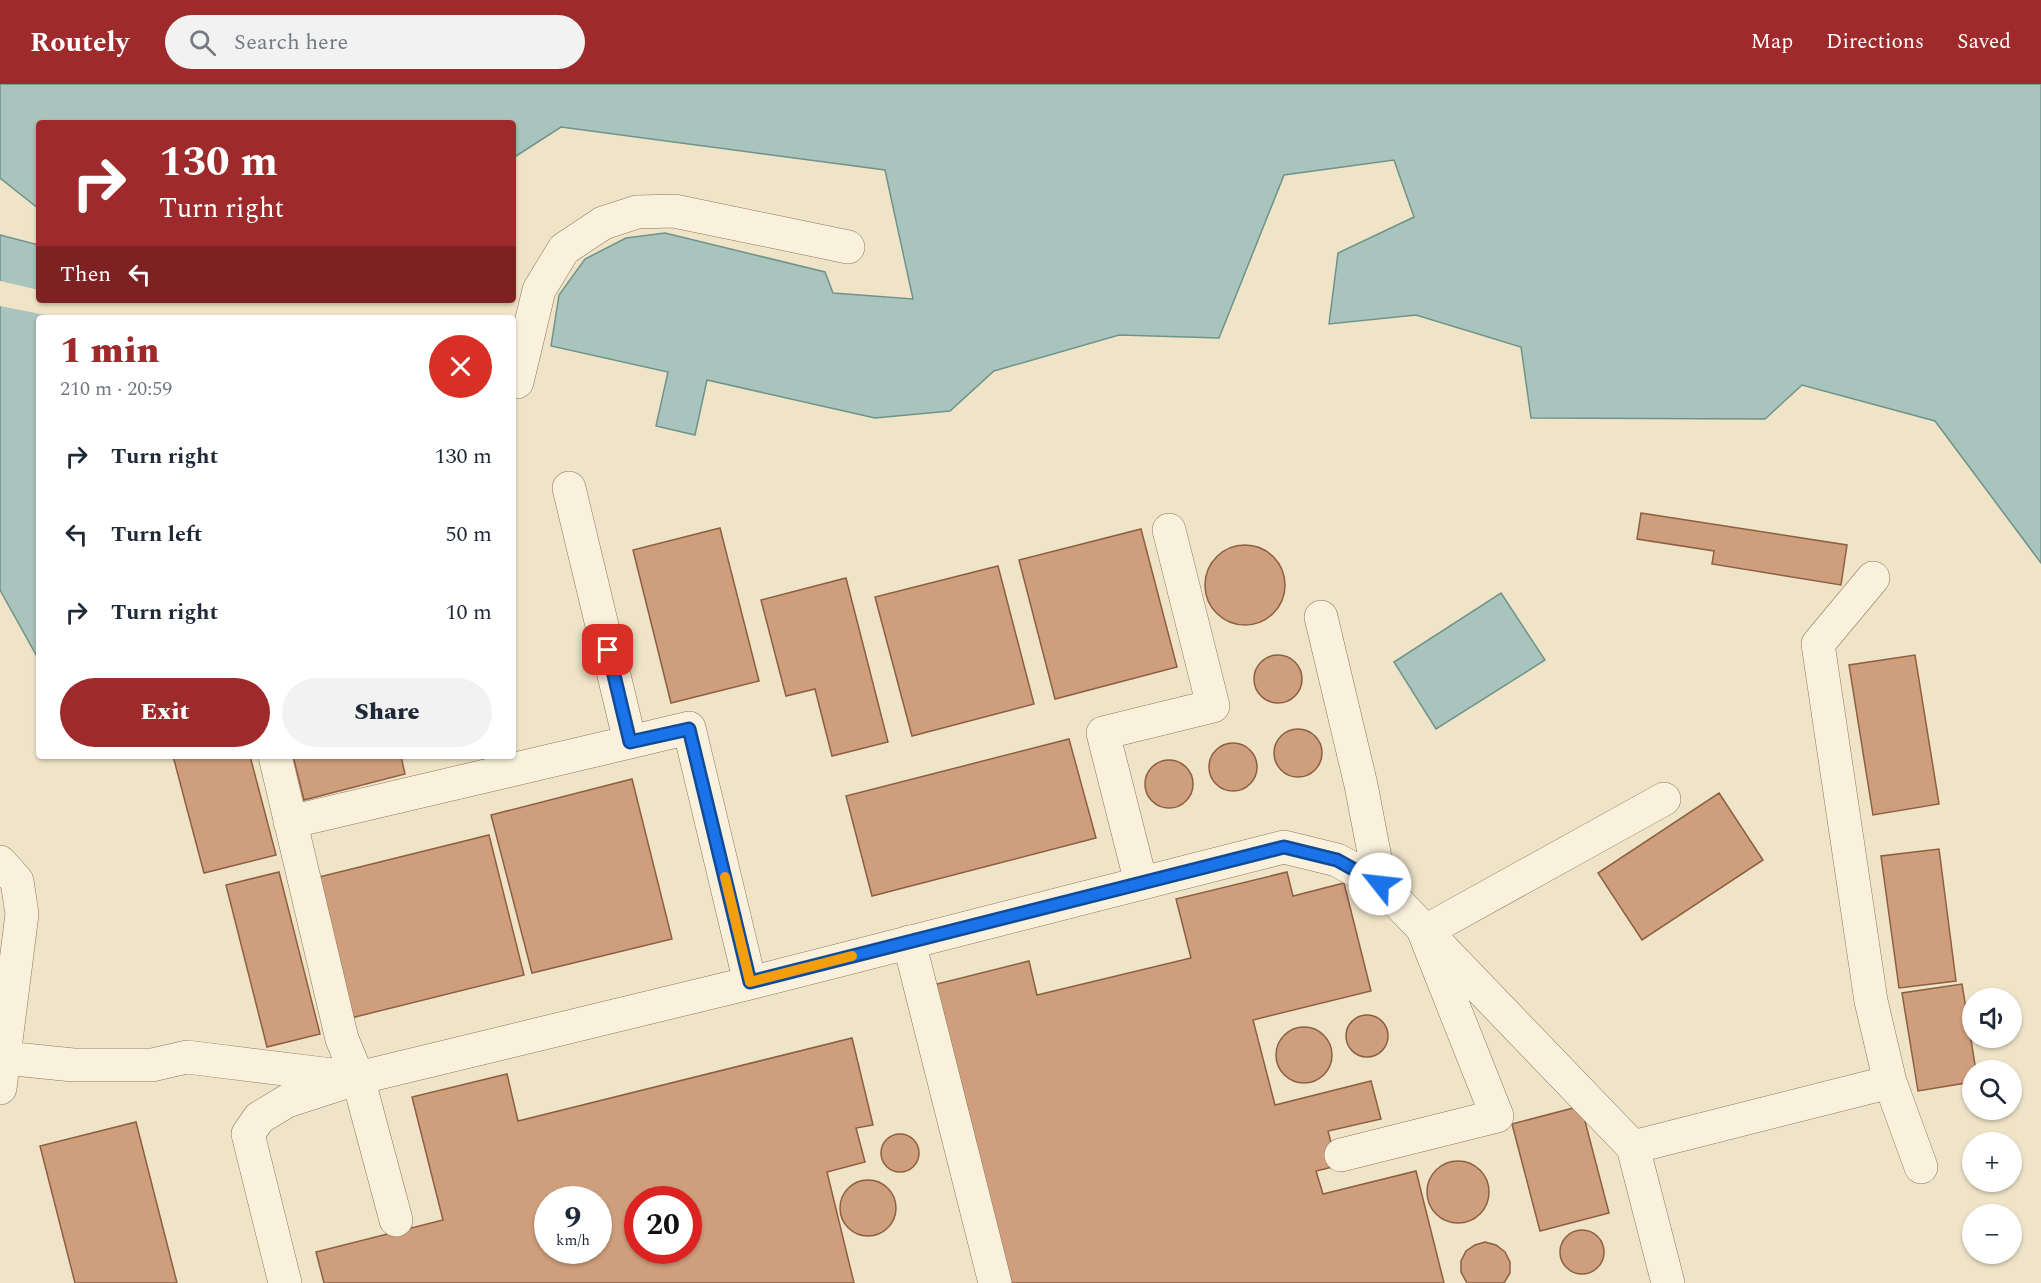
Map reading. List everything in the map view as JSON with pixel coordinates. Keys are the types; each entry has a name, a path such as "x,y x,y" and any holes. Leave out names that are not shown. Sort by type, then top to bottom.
{"lane":[{"path":"517,382 539,290 564,249 603,223 637,212 674,211 848,248"},
{"path":"570,488 630,742"},
{"path":"1141,883 1103,733 1213,706 1169,530"},
{"path":"1873,578 1818,644 1871,1002 1890,1082 1921,1167"},
{"path":"1321,617 1361,785 1380,884"},
{"path":"291,822 689,729 750,982"},
{"path":"276,759 342,1038 358,1078 396,1220"},
{"path":"1424,932 1664,799"},
{"path":"285,1283 248,1134 259,1118 287,1101 358,1078 1284,847 1337,860 1380,884 1633,1147 1668,1283"},
{"path":"0,862 17,881 22,914 3,1073 74,1065 152,1065 187,1057 358,1078"},
{"path":"1341,1155 1497,1116 1424,932"},
{"path":"909,942 995,1283"},
{"path":"1633,1147 1890,1082"}],"water":[{"path":"0,84 2041,84 2041,563 1935,421 1802,385 1765,419 1531,418 1521,347 1416,315 1329,324 1338,253 1414,217 1394,160 1284,175 1219,338 1119,335 994,371 950,411 875,418 707,380 695,435 656,426 668,372 551,346 559,295 585,259 626,238 665,233 825,272 833,293 913,299 885,170 561,127 516,156 516,120 36,120 36,207 0,178"},
{"path":"0,235 36,244 36,303 42,303 54,315 36,315 36,655 0,590"},
{"path":"1501,593 1545,660 1436,729 1394,662"}],"pier":[{"path":"0,281 36,289 36,303 61,303 60,315 45,315 0,306"}],"building":[{"path":"1641,513 1847,545 1841,585 1712,564 1714,551 1637,539"},
{"path":"720,528 759,681 671,703 633,550"},
{"path":"1141,529 1177,667 1055,699 1019,560"},
{"path":"1237,545 1253,545 1267,552 1278,563 1285,577 1282,600 1267,618 1253,625 1237,625 1223,618 1212,607 1205,593 1205,577 1212,563 1223,552"},
{"path":"998,566 1034,704 912,736 875,597"},
{"path":"846,578 888,742 832,756 815,689 786,696 761,600"},
{"path":"1273,655 1283,655 1295,662 1302,674 1302,684 1295,696 1283,703 1273,703 1258,692 1254,684 1254,674 1265,659"},
{"path":"1915,655 1939,804 1873,815 1849,665"},
{"path":"1293,729 1303,729 1315,736 1322,748 1322,758 1315,770 1303,777 1293,777 1278,766 1274,758 1274,748 1285,733"},
{"path":"1069,739 1096,838 872,896 846,796"},
{"path":"1228,743 1238,743 1250,750 1257,762 1257,772 1250,784 1238,791 1228,791 1213,780 1209,772 1209,762 1220,747"},
{"path":"174,759 251,759 276,855 204,873"},
{"path":"294,759 402,759 405,774 304,800"},
{"path":"1164,760 1174,760 1186,767 1193,779 1193,789 1186,801 1174,808 1164,808 1149,797 1145,789 1145,779 1156,764"},
{"path":"632,779 672,939 532,973 491,815"},
{"path":"1719,793 1763,860 1642,940 1598,873"},
{"path":"489,835 524,975 351,1018 315,878"},
{"path":"1939,849 1956,981 1899,988 1881,856"},
{"path":"279,872 320,1034 267,1047 226,885"},
{"path":"1287,872 1293,896 1344,883 1371,991 1253,1020 1275,1105 1371,1081 1381,1119 1328,1131 1337,1166 1316,1171 1323,1194 1416,1171 1444,1283 1007,1283 933,985 1029,961 1037,995 1191,958 1176,899"},
{"path":"1962,984 1962,1048 1972,1048 1974,1060 1962,1060 1962,1084 1918,1091 1902,993"},
{"path":"1367,1015 1382,1021 1388,1036 1382,1051 1367,1057 1352,1051 1346,1036 1352,1021"},
{"path":"1304,1027 1315,1029 1324,1035 1330,1044 1332,1055 1330,1066 1324,1075 1315,1081 1304,1083 1293,1081 1284,1075 1278,1066 1276,1055 1278,1044 1284,1035 1293,1029"},
{"path":"852,1038 873,1125 856,1128 865,1162 827,1172 854,1283 324,1283 316,1252 443,1220 412,1097 507,1074 518,1121"},
{"path":"1581,1106 1609,1213 1540,1231 1512,1124"},
{"path":"136,1122 177,1283 75,1283 40,1146"},
{"path":"900,1134 907,1135 913,1140 918,1146 918,1160 913,1166 907,1171 900,1172 893,1171 887,1166 882,1160 881,1153 882,1146 887,1140 893,1135"},
{"path":"1458,1161 1470,1163 1480,1170 1487,1180 1489,1192 1487,1204 1480,1214 1470,1221 1458,1223 1446,1221 1436,1214 1429,1204 1427,1192 1429,1180 1436,1170 1446,1163"},
{"path":"862,1180 874,1180 888,1188 896,1202 894,1219 888,1228 874,1236 862,1236 845,1224 840,1214 840,1202 852,1185"},
{"path":"1582,1230 1590,1231 1598,1236 1603,1244 1603,1260 1598,1268 1590,1273 1582,1274 1574,1273 1566,1268 1561,1260 1560,1252 1561,1244 1566,1236 1574,1231"},
{"path":"1485,1242 1496,1245 1505,1252 1510,1262 1510,1273 1504,1283 1467,1283 1461,1272 1461,1261 1466,1251"}],"slow traffic":[{"path":"725,877 750,982 852,956"}],"route":[{"path":"608,650 630,742 689,729 750,982 1284,847 1337,860 1380,884"}]}
